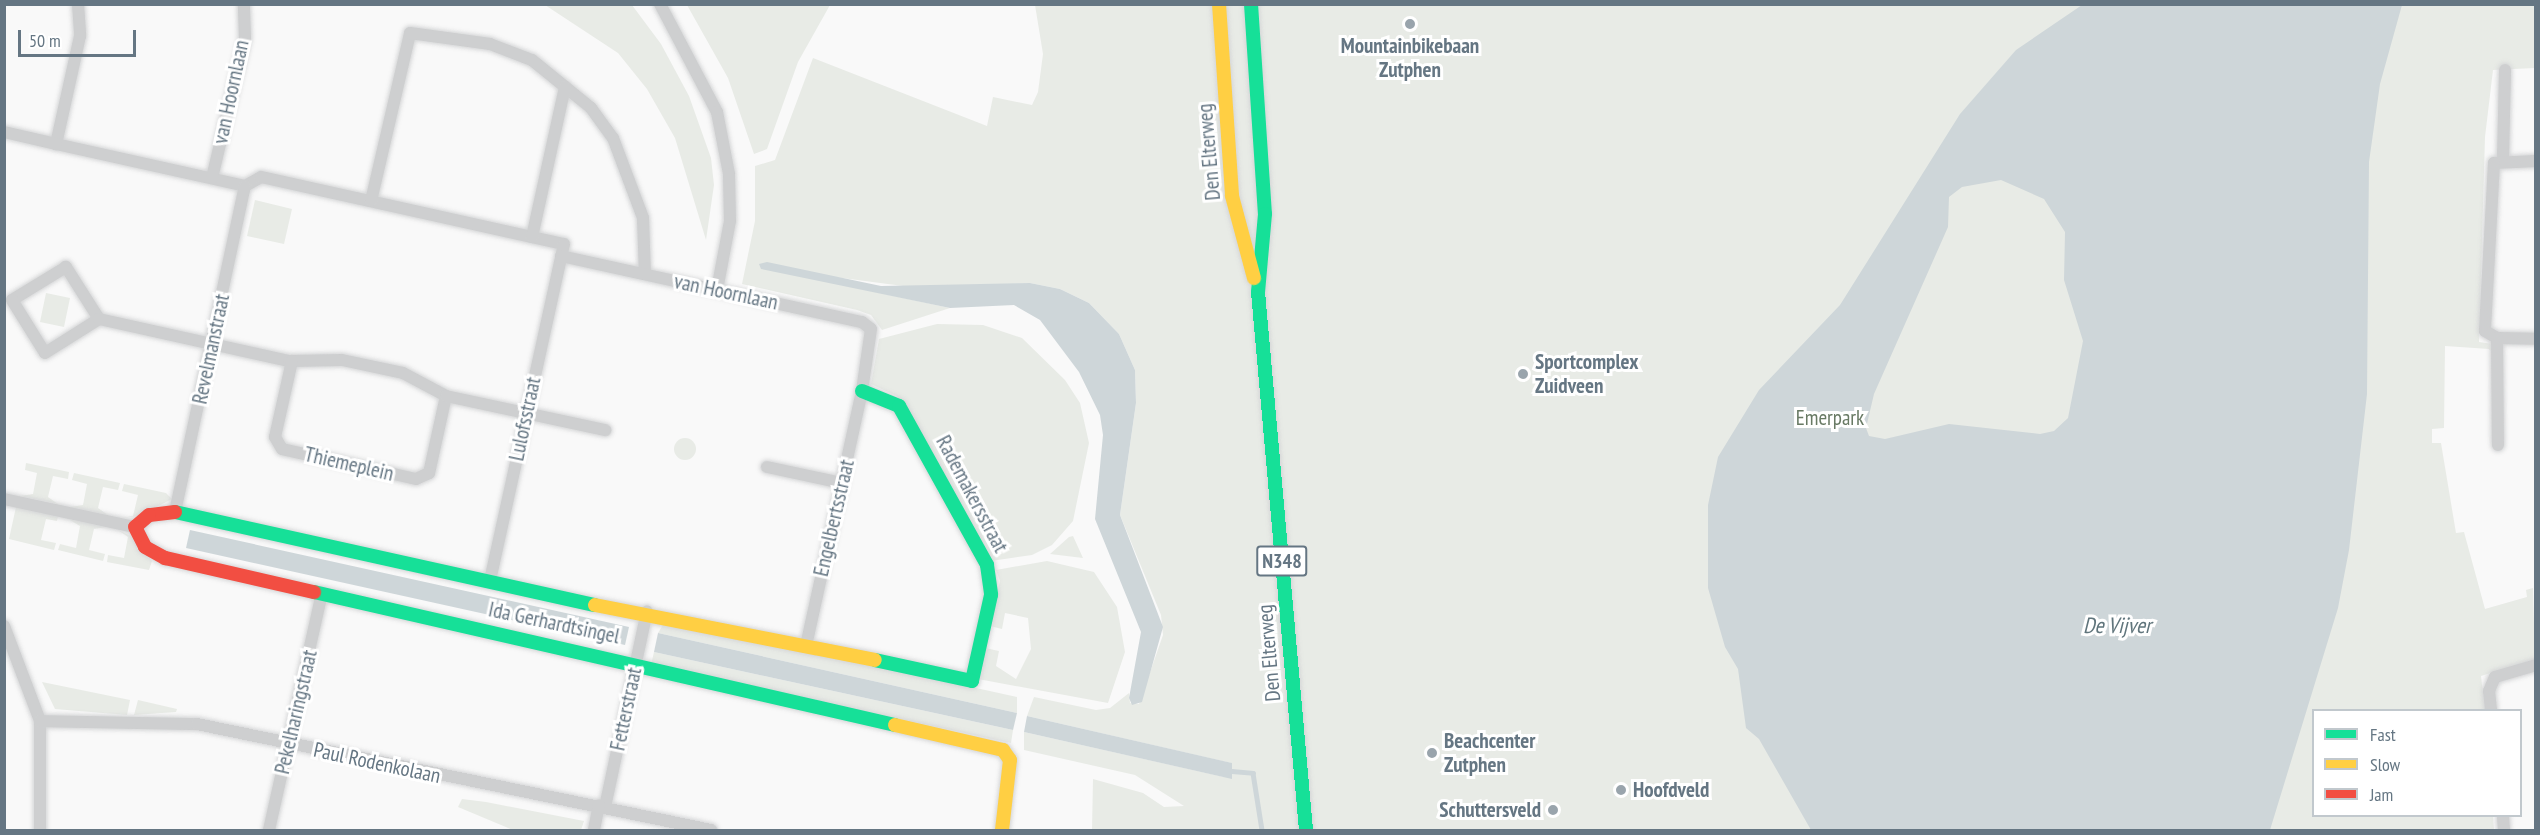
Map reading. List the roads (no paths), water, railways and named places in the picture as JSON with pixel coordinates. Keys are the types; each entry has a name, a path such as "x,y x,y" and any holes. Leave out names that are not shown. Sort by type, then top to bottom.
{"street":[{"path":"56,144 80,36 78,4"},
{"name":"van Hoornlaan","path":"212,178 245,38 244,4"},
{"path":"660,4 717,112 723,143 730,222 717,290"},
{"name":"Den Elterweg","path":"1219,4 1232,196 1258,292"},
{"name":"Den Elterweg","path":"1251,4 1264,214 1258,292 1306,831"},
{"path":"371,201 410,33 490,44 532,60 591,108 613,138 634,187 643,218 645,274"},
{"path":"2503,159 2505,70"},
{"path":"532,237 565,87"},
{"path":"4,132 244,186 261,177 371,201 564,244 561,256"},
{"path":"2535,161 2503,159 2494,163 2485,328 2497,338 2535,339"},
{"name":"Revelmanstraat","path":"176,512 244,186"},
{"name":"van Hoornlaan","path":"561,256 862,322 873,337 862,391"},
{"name":"Lulofsstraat","path":"489,581 561,256"},
{"path":"99,319 66,267 8,299 45,352 99,319 292,361 342,360 403,373 446,396 605,430"},
{"path":"2497,338 2498,445"},
{"name":"Thiemeplein","path":"292,361 276,444 339,462 423,477 446,396"},
{"name":"Engelbertsstraat","path":"806,645 862,391"},
{"name":"Rademakersstraat","path":"862,391 899,406 987,565 991,595 972,681"},
{"path":"767,467 842,483"},
{"path":"4,499 135,527"},
{"name":"Ida Gerhardtsingel","path":"972,681 647,611 632,613 176,512 149,515 135,527 152,555 625,660 635,669 1009,756 1002,831"},
{"name":"Pekelharingstraat","path":"269,831 322,593"},
{"name":"Fetterstraat","path":"594,831 602,806 647,611"},
{"path":"4,626 40,721 40,831"},
{"path":"2491,709 2489,691 2495,677 2535,665"},
{"name":"Paul Rodenkolaan","path":"40,721 174,721 602,806 711,831"}],"water":[{"name":"De Vijver","path":"2082,5 2402,5 2380,84 2369,162 2367,394 2349,550 2338,608 2270,830 1811,830 1759,739 1746,728 1738,669 1725,647 1708,588 1708,505 1718,457 1759,390 1840,305 1960,114 2016,50","holes":["2001,180 2044,199 2065,232 2064,280 2083,341 2068,418 2054,431 2040,434 1949,424 1885,439 1869,436 1866,428 1874,394 1948,227 1949,197 1962,187"]},
{"path":"767,262 881,286 1030,283 1060,289 1089,303 1119,334 1135,370 1136,403 1120,515 1163,627 1142,702 1132,705 1129,698 1141,632 1095,519 1103,435 1100,415 1079,372 1040,320 1014,305 950,308 761,269 759,264"},
{"path":"190,530 629,627 625,645 186,548"},
{"path":"658,633 1017,713 1013,730 654,652"},
{"path":"1027,716 1232,763 1232,779 1024,732"}],"waterway":[{"path":"1232,771 1253,773 1262,830"}],"place":[{"name":"Mountainbikebaan Zutphen","path":"1410,24"},
{"name":"Sportcomplex Zuidveen","path":"1523,374"},
{"name":"Beachcenter Zutphen","path":"1432,753"},
{"name":"Hoofdveld","path":"1621,790"},
{"name":"Schuttersveld","path":"1553,810"}],"park label":[{"name":"Emerpark","path":"1830,418"}]}
